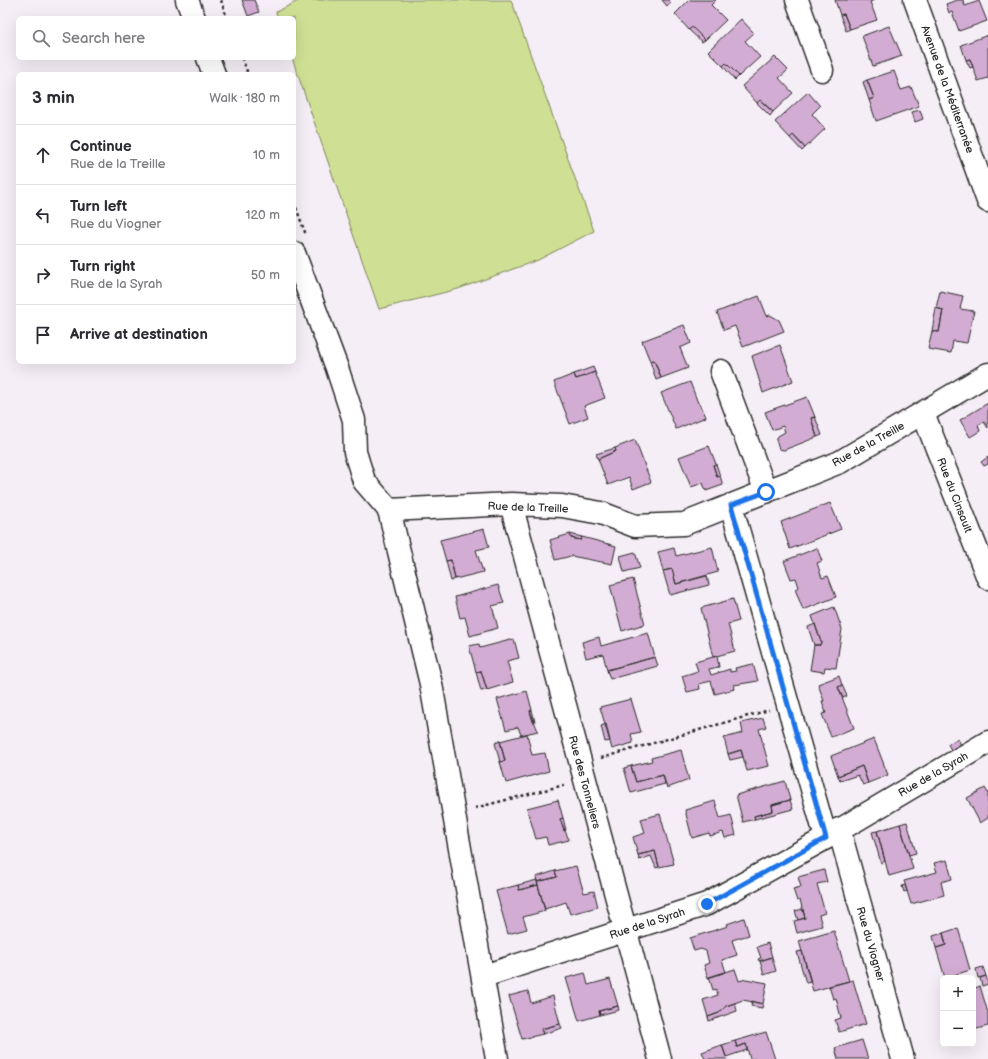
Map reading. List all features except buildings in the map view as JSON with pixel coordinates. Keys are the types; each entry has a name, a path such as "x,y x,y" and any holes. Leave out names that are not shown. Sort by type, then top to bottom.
{"street":[{"path":"187,0 193,16"},
{"path":"797,0 822,70"},
{"name":"Avenue de la Méditerranée","path":"915,0 988,201"},
{"path":"209,60 213,72"},
{"path":"296,258 337,368 354,420 355,452 364,481 389,510 431,684 498,1059"},
{"path":"721,371 766,492"},
{"name":"Rue de la Treille","path":"389,510 511,504 562,506 602,513 635,526 684,524 840,462 988,374"},
{"name":"Rue du Cinsault","path":"923,413 988,578"},
{"name":"Rue des Tonneliers","path":"511,504 660,1059"},
{"name":"Rue du Viogner","path":"731,505 789,705 832,833 903,1059"},
{"name":"Rue de la Syrah","path":"484,976 707,904 988,742"}],"path":[{"path":"221,0 226,16"},
{"path":"243,60 247,72"},
{"path":"455,814 582,771 789,705"}],"green space":[{"path":"300,0 511,0 594,231 538,260 458,289 379,309 293,60 296,60 296,16 277,16 276,12"}],"route":[{"path":"707,904 826,838 731,505 766,492"}]}
